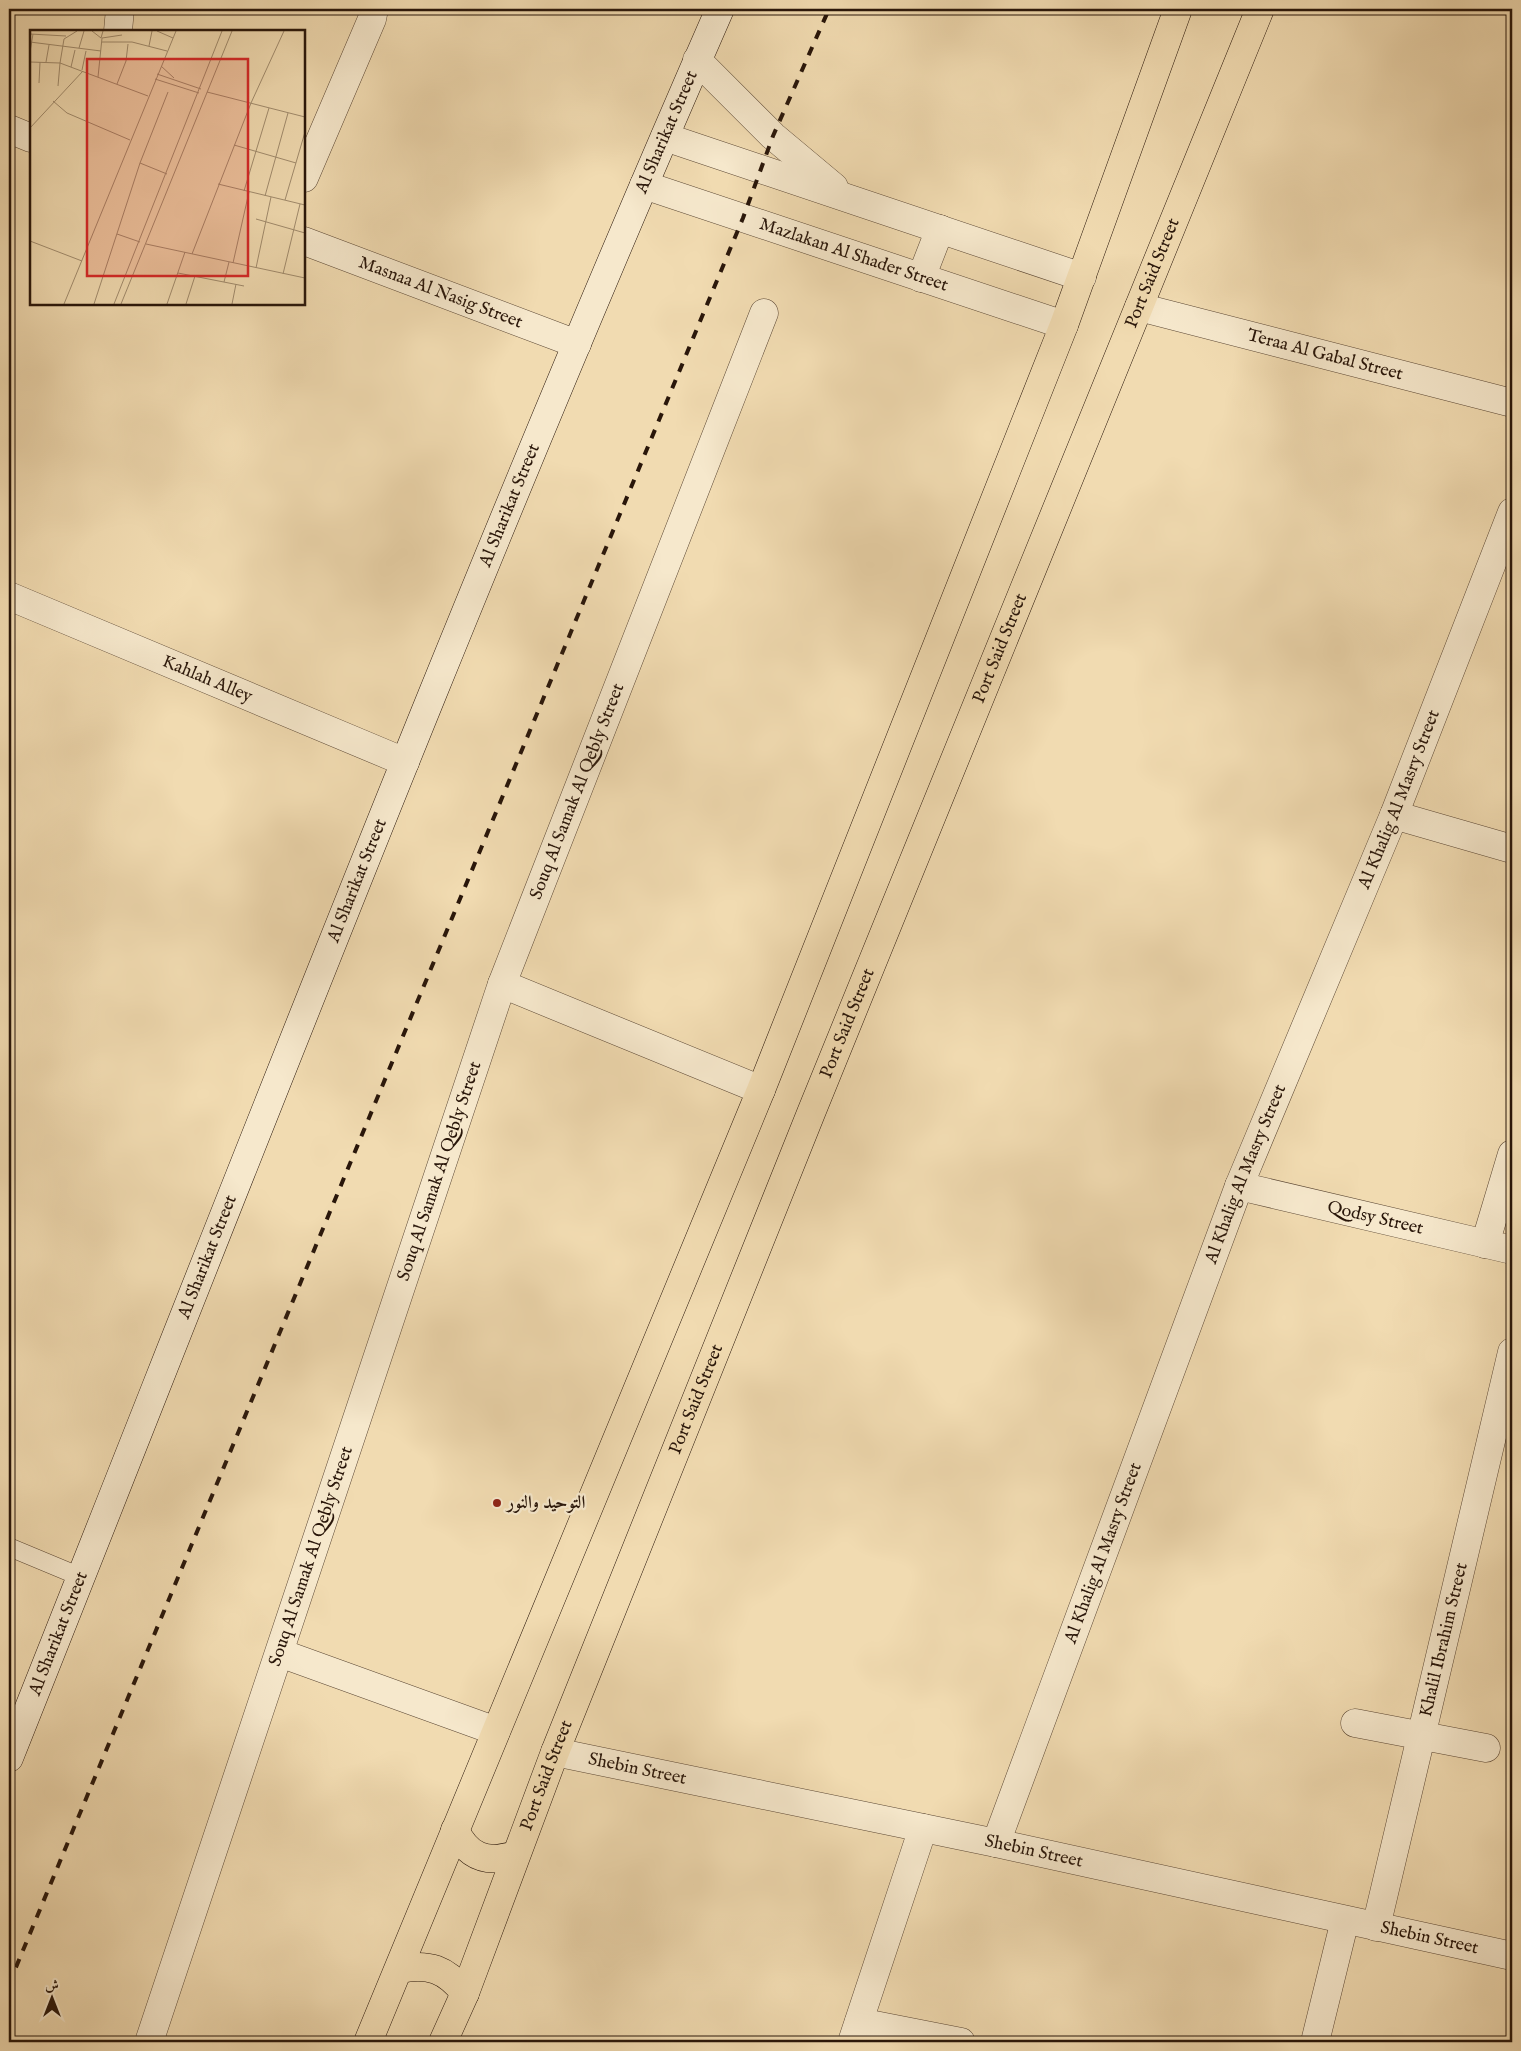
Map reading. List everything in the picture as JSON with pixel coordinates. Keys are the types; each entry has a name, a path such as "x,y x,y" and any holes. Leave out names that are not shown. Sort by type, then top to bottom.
{"main road":[{"path":"368,2042 760,1090 1064,325 1178,9"},
{"name":"Port Said Street","path":"443,2042 465,1993 554,1752 811,1113 1260,9"},
{"path":"454,1830 461,1843 472,1853 486,1859 501,1860 515,1855"},
{"path":"399,1969 414,1966 429,1967 443,1972 455,1981 465,1993"}],"street":[{"path":"118,30 120,9"},
{"path":"305,176 372,19 374,9"},
{"name":"Al Sharikat Street","path":"9,1758 405,762 577,344 720,9"},
{"path":"697,60 773,136 848,199"},
{"path":"9,129 30,138"},
{"path":"665,137 1082,277"},
{"name":"Mazlakan Al Shader Street","path":"644,185 1064,325"},
{"path":"921,278 940,229"},
{"name":"Masnaa Al Nasig Street","path":"305,241 577,344"},
{"name":"Teraa Al Gabal Street","path":"1139,307 1512,403"},
{"name":"Souq Al Samak Al Qebly Street","path":"149,2042 502,984 764,313"},
{"name":"Al Khalig Al Masry Street","path":"996,1843 1239,1186 1394,815 1512,512"},
{"name":"Kahlah Alley","path":"9,596 405,762"},
{"path":"1394,815 1512,849"},
{"path":"502,984 760,1090"},
{"path":"1486,1244 1512,1154"},
{"name":"Qodsy Street","path":"1239,1186 1512,1250"},
{"name":"Khalil Ibrahim Street","path":"1376,1927 1512,1352"},
{"path":"280,1653 496,1731"},
{"path":"1355,1723 1486,1748"},
{"name":"Shebin Street","path":"554,1752 996,1843 1512,1956"},
{"path":"923,1828 856,2032 961,2042"},
{"path":"1315,2042 1345,1920"}],"lane":[{"path":"9,1547 81,1577"}],"railway":[{"path":"9,1984 743,218 773,136 829,9"}],"place":[{"name":"التوحيد والنور","path":"497,1503"}]}
